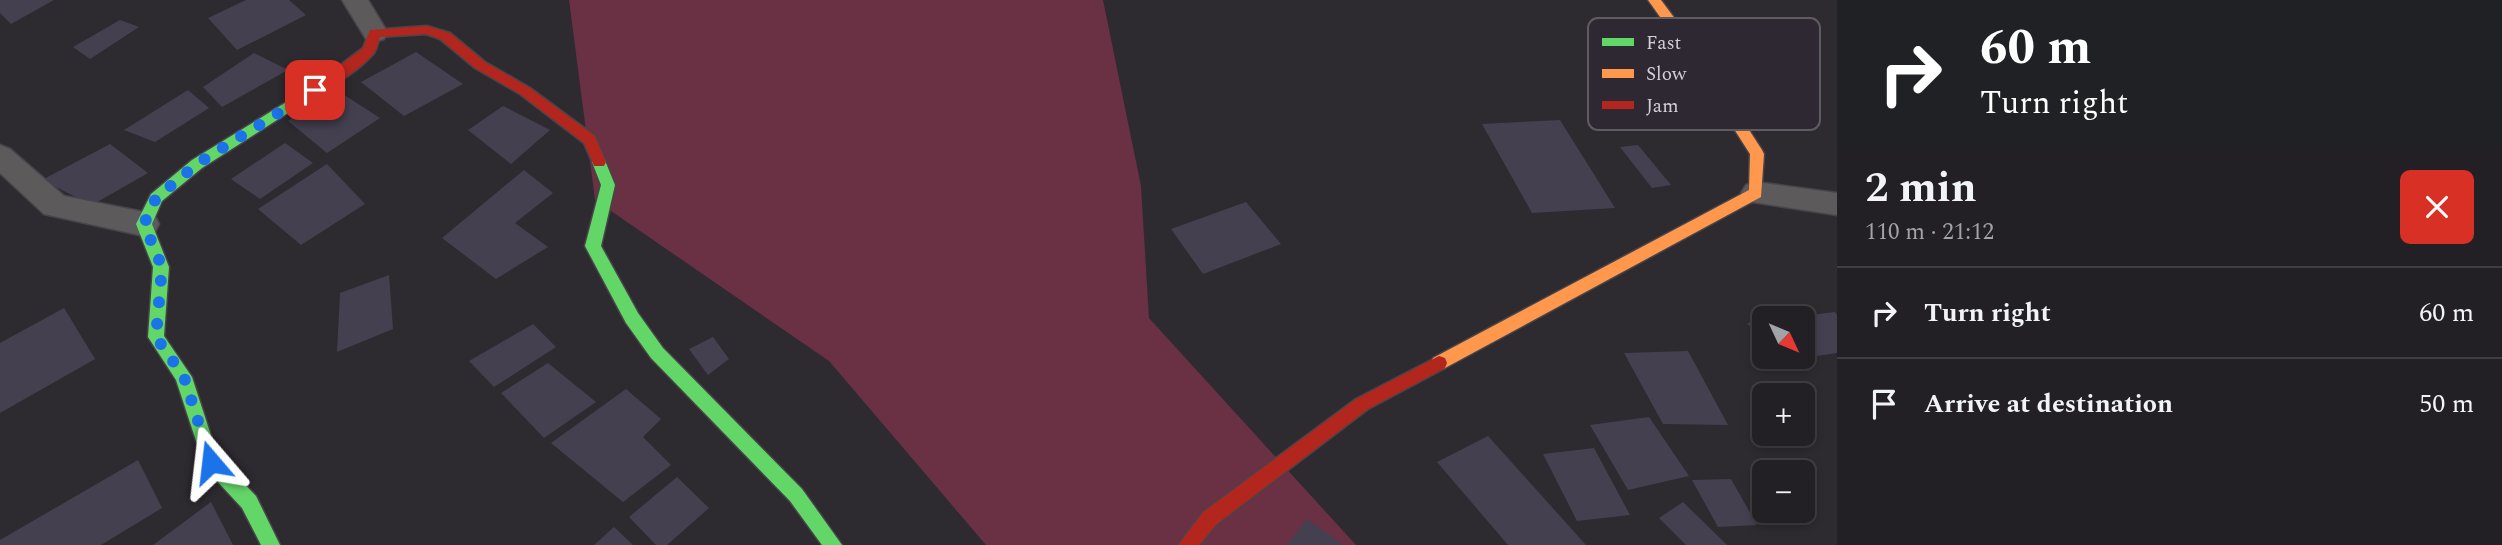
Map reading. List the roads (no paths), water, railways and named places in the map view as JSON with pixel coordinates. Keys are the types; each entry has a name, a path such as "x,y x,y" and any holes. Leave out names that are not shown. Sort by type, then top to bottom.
{"street":[{"path":"355,0 375,33"},
{"path":"1654,0 1667,18"},
{"path":"375,33 427,30 444,36 480,65 525,91 590,141 608,185 593,246 622,302 668,370 682,379 796,495 833,545"},
{"path":"271,545 249,502 211,462 184,377 156,337 162,267 144,224 156,198 197,164 339,75 369,50 375,33"},
{"path":"1742,130 1757,153 1756,193"},
{"path":"0,156 55,206 144,224"},
{"path":"1186,545 1210,518 1362,404 1756,193 1837,204"}]}
